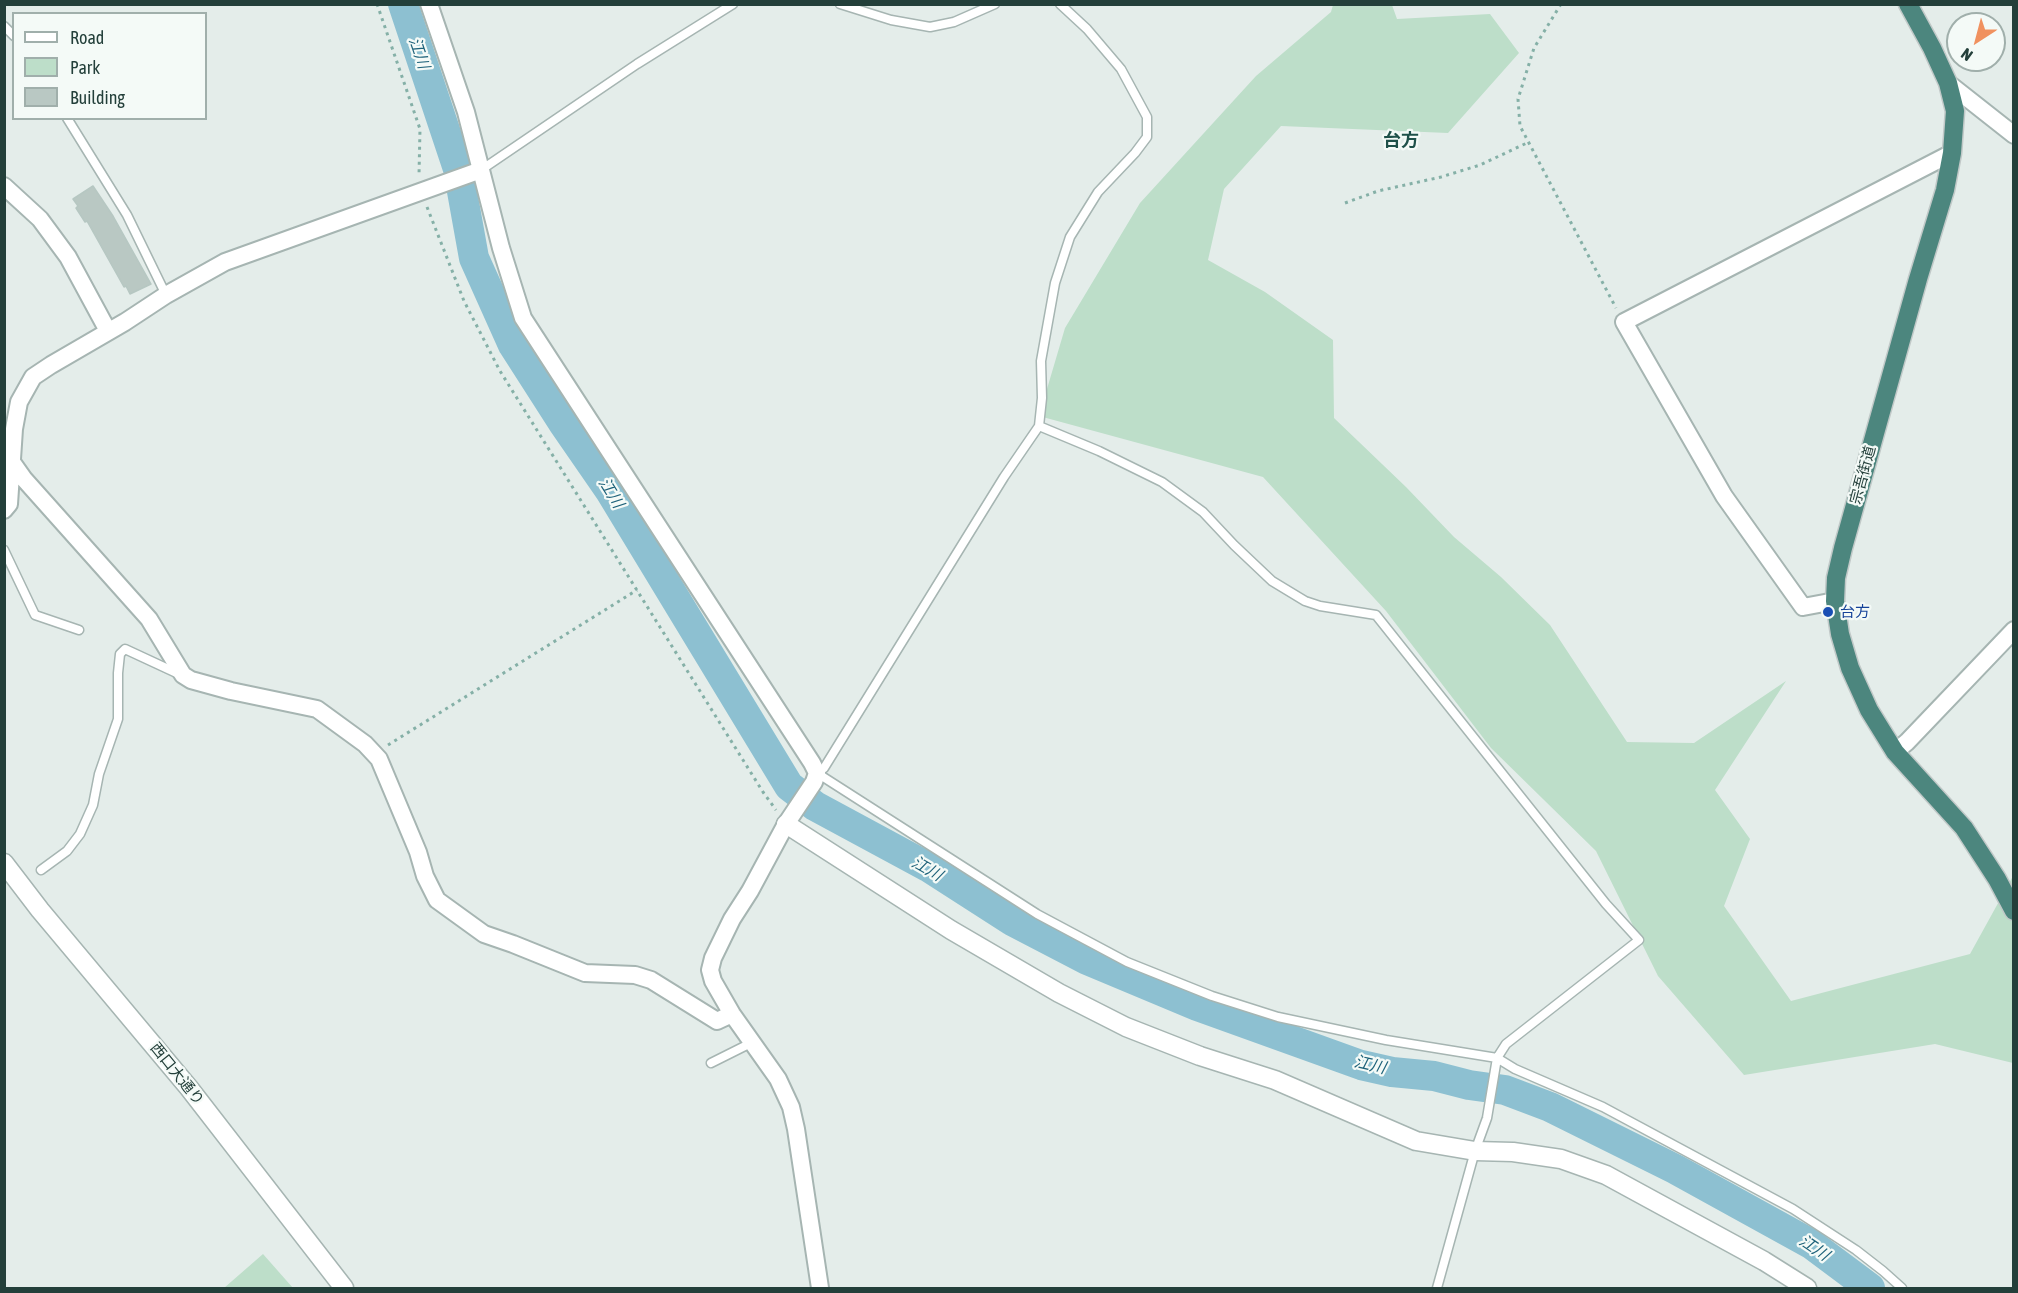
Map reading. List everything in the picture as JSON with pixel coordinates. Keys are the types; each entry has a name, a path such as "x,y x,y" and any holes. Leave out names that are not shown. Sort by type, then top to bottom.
{"highway":[{"name":"宗吾街道","path":"1908,4 1948,83 1955,111 1952,153 1945,190 1843,548 1836,578 1835,601 1840,634 1850,668 1869,710 1895,752 1964,828 1997,879 2013,911"}],"street":[{"path":"429,4 466,112 506,267 523,318 812,763 815,777 732,919 713,958 710,970 712,981 751,1043 778,1079 791,1107 820,1288"},
{"path":"1948,83 2013,135"},
{"path":"1835,601 1803,607 1724,496 1624,322 1952,153"},
{"path":"4,510 9,504 14,429 19,402 33,377 166,295 225,262 481,170"},
{"path":"4,186 40,219 68,257 108,331"},
{"path":"12,462 24,479 149,619 183,675 191,680 231,691 317,709 365,744 379,759 437,900 484,934 585,972 635,975 651,980 717,1022 732,1014"},
{"path":"1895,752 2013,630"},
{"path":"789,820 951,930 1059,993 1126,1027 1200,1056 1275,1080 1416,1141 1475,1151 1513,1152 1561,1159 1606,1175 1764,1261 1807,1288"},
{"name":"西口大通り","path":"4,863 40,910 189,1088 344,1288"}],"lane":[{"path":"481,170 637,64 733,4"},
{"path":"840,4 891,20 930,27 954,22 995,4"},
{"path":"1060,4 1087,29 1121,69 1147,117 1147,137 1136,153 1098,192 1070,237 1055,283 1041,361 1042,398 1038,426 824,768 815,777 1037,914 1127,962 1212,996 1278,1017 1386,1040 1497,1058 1515,1069 1603,1107 1793,1209 1857,1250 1902,1288"},
{"path":"68,120 127,215 166,295"},
{"path":"1038,426 1100,452 1162,482 1203,512 1272,581 1305,601 1320,606 1376,615 1606,904 1639,940 1506,1044 1497,1058 1487,1118 1475,1151 1437,1288"},
{"path":"4,550 35,615 80,630"},
{"path":"41,870 67,851 80,834 93,805 99,774 118,719 120,654 125,649 183,675"},
{"path":"711,1063 751,1043"}],"path":[{"path":"377,4 420,129 419,191 438,232 464,302 500,371 763,792 789,820"},
{"path":"1561,4 1534,48 1518,99 1520,126 1624,322"},
{"path":"1345,203 1378,191 1441,177 1480,165 1529,142"},
{"path":"374,754 637,590"}],"green space":[{"path":"1333,5 1392,5 1397,19 1490,14 1519,53 1448,133 1281,126 1224,189 1208,260 1265,292 1333,340 1334,418 1454,537 1501,577 1550,625 1627,742 1694,743 1786,681 1715,790 1750,839 1724,906 1791,1001 1970,954 2013,876 2013,1063 1935,1044 1744,1075 1658,976 1596,851 1491,748 1386,611 1263,477 1039,416 1065,328 1140,203 1256,76 1331,12"},
{"path":"263,1254 293,1288 224,1288"}],"building":[{"path":"93,186 113,216 151,284 130,294 87,221 85,222 76,208 78,206 73,199"}],"waterway":[{"name":"江川","path":"403,4 458,169 474,258 513,345 610,491 789,786 815,806 928,867 1012,921 1087,960 1197,1006 1361,1065 1505,1090 1550,1107 1675,1169 1811,1244 1870,1288"}],"place":[{"name":"台方","path":"1828,612"}],"district":[{"name":"台方","path":"1401,140"}]}
